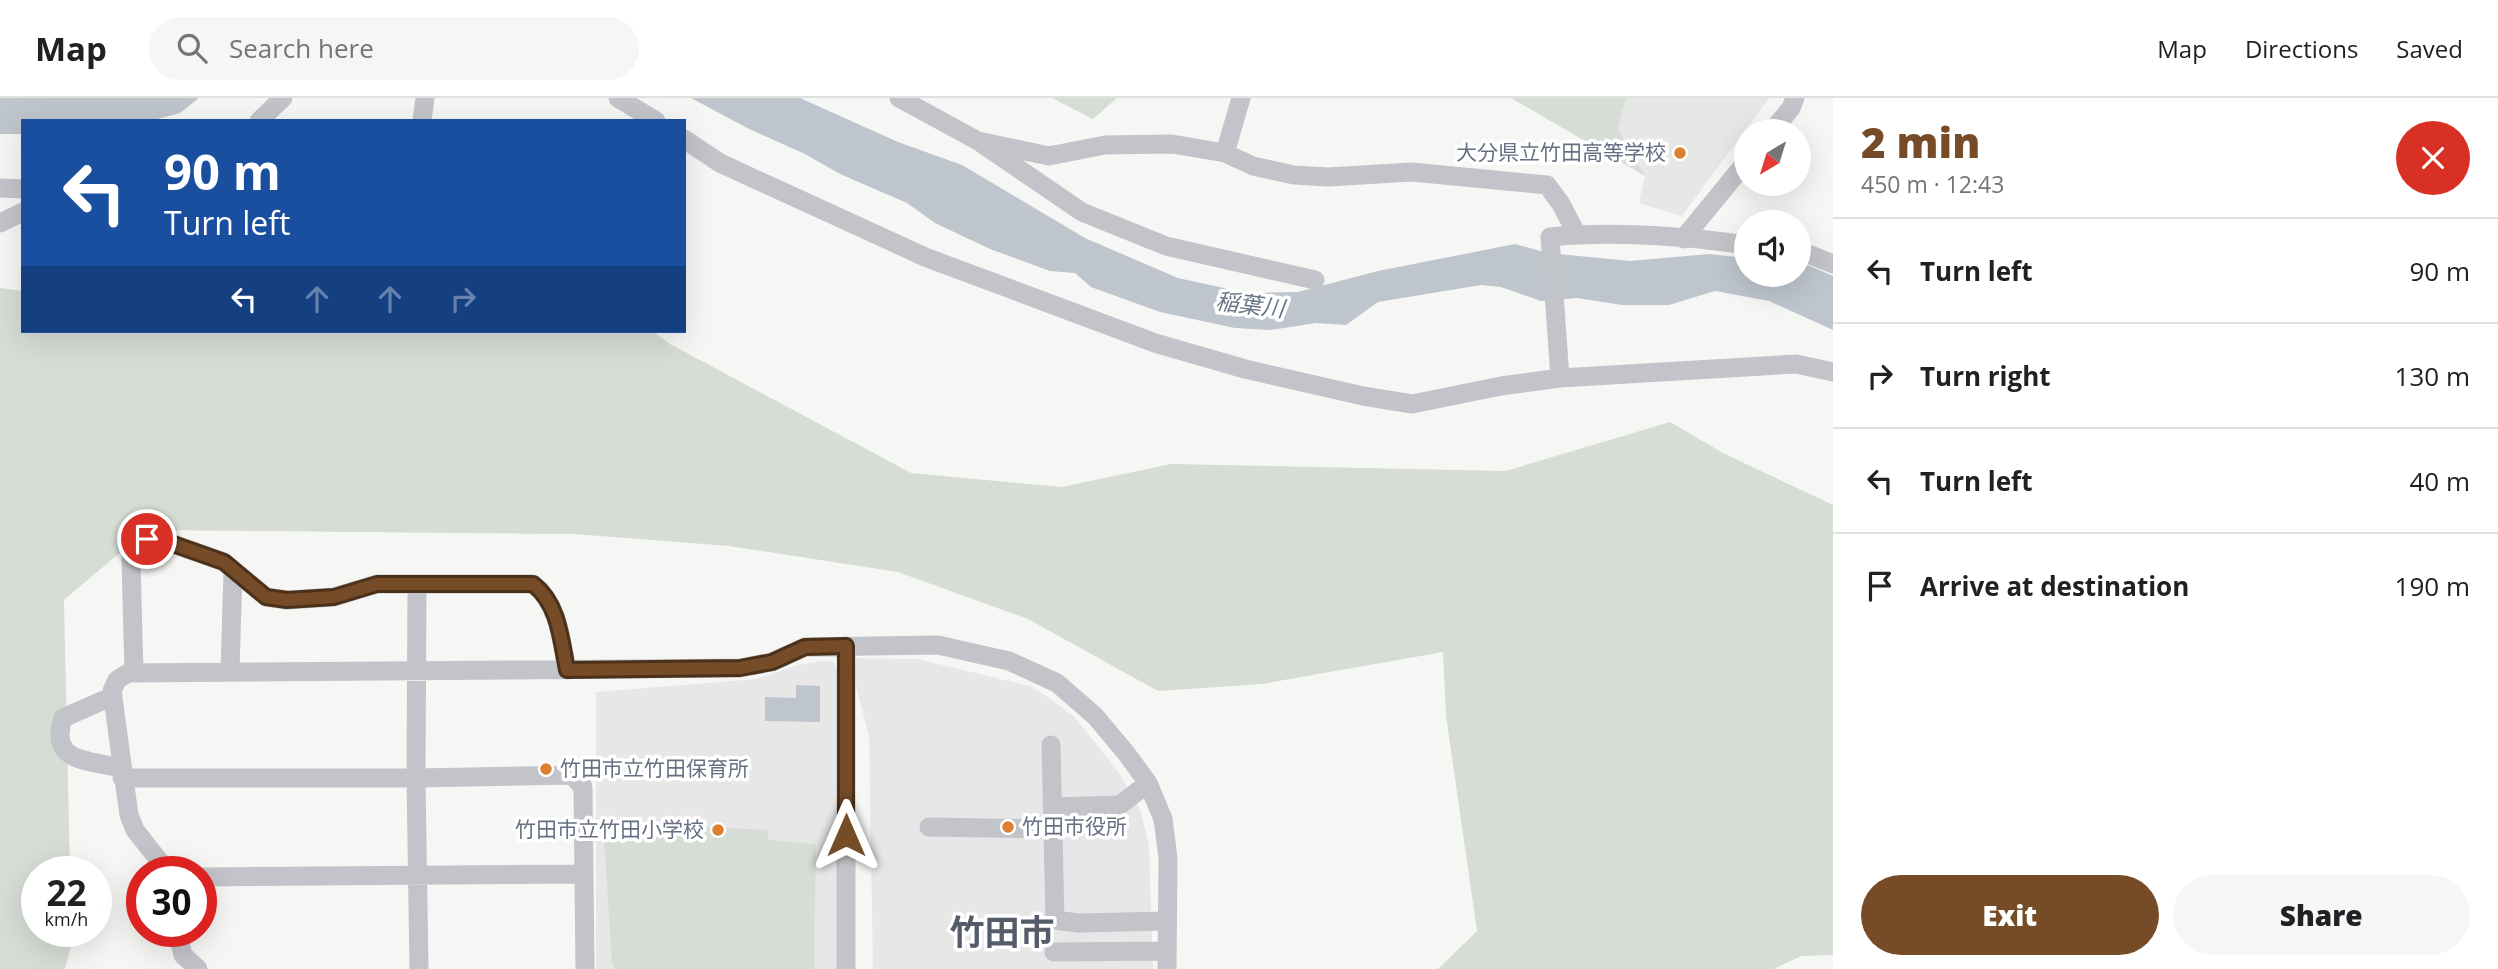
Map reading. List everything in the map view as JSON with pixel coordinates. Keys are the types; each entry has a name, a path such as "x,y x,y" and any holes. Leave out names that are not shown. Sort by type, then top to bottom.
{"street":[{"path":"261,119 283,98"},
{"path":"422,119 425,98"},
{"path":"618,98 653,119"},
{"path":"899,98 978,141 1082,212 1166,246 1315,280"},
{"path":"1225,153 1241,98"},
{"path":"1782,119 1795,98"},
{"path":"686,140 720,163 925,257 1155,343 1245,369 1412,404 1559,374 1796,364 1833,372"},
{"path":"978,141 1049,156 1105,145 1172,144 1225,153 1253,166 1294,175 1328,177 1412,172 1547,185 1577,234"},
{"path":"1682,239 1734,176"},
{"path":"0,188 21,189"},
{"path":"0,223 21,213"},
{"path":"1559,374 1550,237 1577,234 1734,244"},
{"path":"1811,255 1833,264"},
{"path":"134,673 131,561 133,549 147,539 159,539 224,562 266,597 287,600 334,597 377,584 533,584 545,593 551,603 567,670"},
{"path":"230,672 233,570"},
{"path":"417,584 419,969"},
{"path":"156,856 135,830 129,815 122,773 112,691 117,680 128,673 740,668 772,662 805,647 938,645 1009,661 1056,683 1095,716 1126,752 1148,783 1163,819 1168,858 1167,960 1078,951 1054,952"},
{"path":"846,646 846,969"},
{"path":"113,696 63,718 60,736 71,757 122,773 416,778 572,775 583,787 585,969"},
{"path":"1051,745 1055,920 1078,923 1166,921"},
{"path":"1052,807 1120,805 1148,783"},
{"path":"929,827 1053,829"},
{"path":"217,877 583,874"},
{"path":"1078,923 1078,951"},
{"path":"181,947 183,955 198,969"}],"shaded area":[{"path":"1052,98 1117,98 1093,119"},
{"path":"1511,98 1626,98 1618,129 1645,176"},
{"name":"大分県立竹田高等学校","path":"1626,98 1769,98 1754,119 1734,119 1734,145 1682,216 1639,203 1645,176 1618,129"},
{"path":"0,288 21,291 21,333 655,333 670,344 911,473 1062,487 1171,464 1506,471 1670,422 1723,453 1833,505 1833,955 1801,956 1774,969 1438,969 1477,931 1446,716 1443,652 1262,684 1158,691 1028,619 898,572 729,546 574,534 147,530 64,600 70,856 21,856 21,947 71,947 65,969 0,969"},
{"name":"竹田市役所","path":"849,658 918,659 1033,687 1074,716 1119,773 1140,809 1149,845 1153,969 873,969 869,737"},
{"name":"竹田市立竹田小学校","path":"828,660 834,662 838,676 841,969 596,969 596,692 757,679 798,665"},
{"path":"603,822 767,830 769,840 816,844 814,969 615,969 612,963"}],"water":[{"path":"0,98 199,98 180,113 158,119 21,119 21,134 0,134"},
{"name":"稲葉川","path":"691,98 800,98 898,142 962,165 1085,238 1178,278 1247,293 1298,292 1378,271 1515,244 1548,253 1630,261 1709,254 1734,257 1734,287 1811,287 1811,266 1833,276 1833,330 1769,301 1715,291 1669,305 1622,305 1577,298 1541,301 1501,287 1481,285 1378,302 1346,325 1316,323 1271,330 1235,328 1160,312 1091,287 1075,273 1050,271 990,249 935,223 907,203 840,174 805,154 749,129"},
{"path":"796,685 820,686 820,722 765,721 765,697 796,698"}],"place":[{"name":"大分県立竹田高等学校","path":"1680,153"},
{"name":"竹田市立竹田保育所","path":"546,769"},
{"name":"竹田市役所","path":"1008,827"},
{"name":"竹田市立竹田小学校","path":"718,830"}],"district":[{"name":"竹田市","path":"1002,933"}],"route":[{"path":"147,539 159,539 224,562 266,597 287,600 334,597 377,584 533,584 545,593 551,603 567,670 740,668 772,662 805,647 846,646 846,835"}]}
